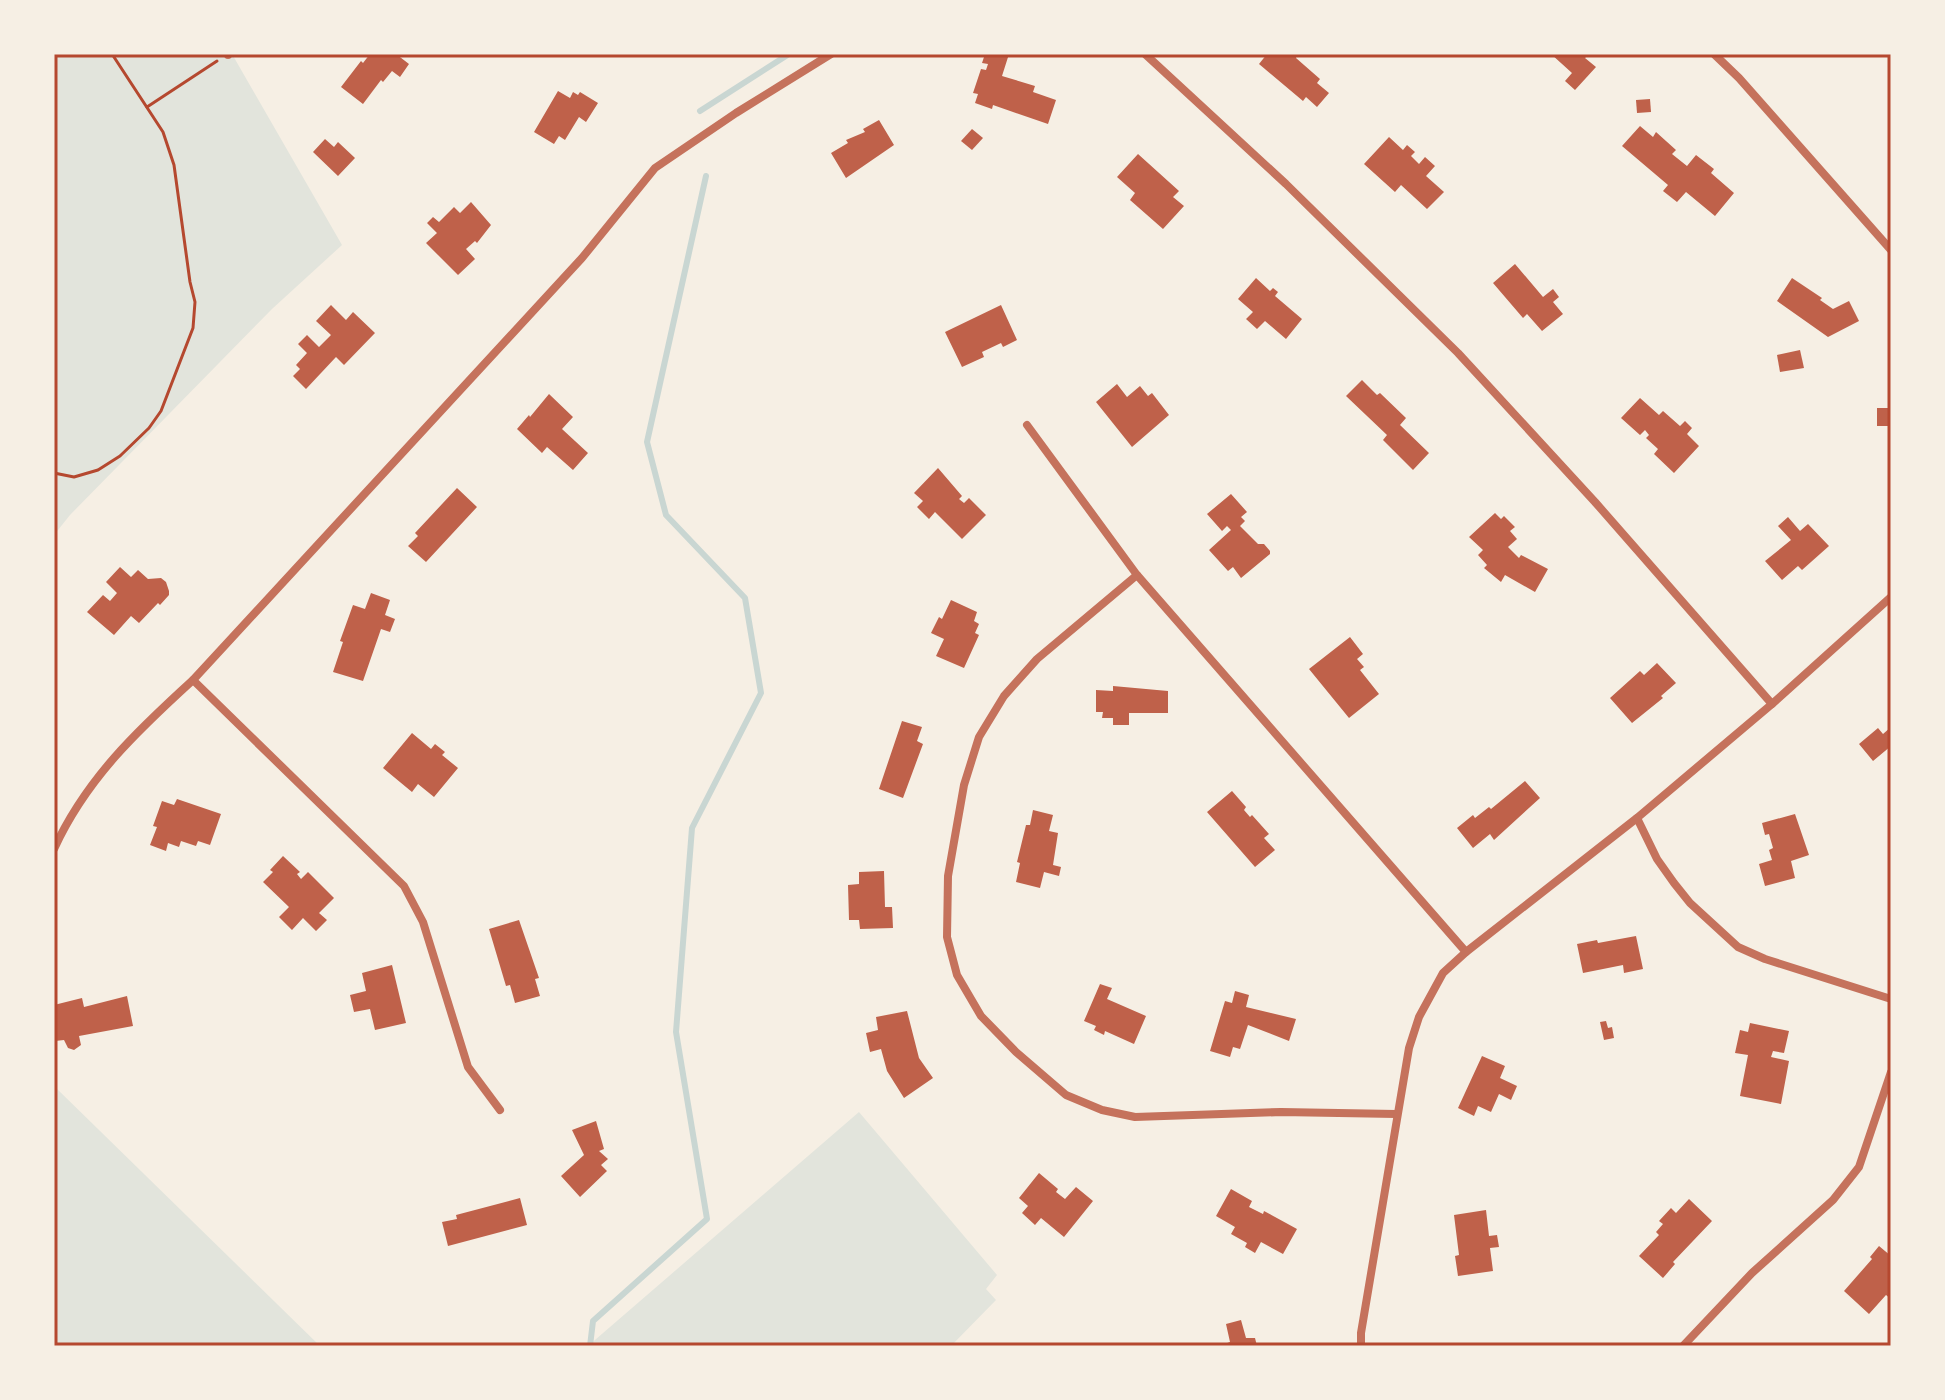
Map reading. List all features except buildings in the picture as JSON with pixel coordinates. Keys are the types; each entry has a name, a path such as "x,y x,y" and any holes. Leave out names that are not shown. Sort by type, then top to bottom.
{"street":[{"path":"54,849 102,769 140,728 193,680 582,258 655,168 831,54"},
{"path":"1145,54 1286,184 1458,353 1772,704"},
{"path":"1714,54 1739,78 1891,250"},
{"path":"1027,425 1137,575 1466,952"},
{"path":"1137,575 1037,659 1004,696 979,737 964,785 948,876 947,937 957,975 981,1016 1016,1052 1066,1095 1102,1110 1135,1117 1281,1112 1396,1114"},
{"path":"1361,1346 1409,1048 1419,1017 1443,973 1637,818 1772,704 1891,597"},
{"path":"193,680 404,886 423,922 468,1067 500,1110"},
{"path":"1637,818 1657,859 1674,883 1690,903 1738,947 1765,959 1891,999"},
{"path":"1683,1346 1752,1273 1833,1200 1859,1167 1891,1072"}],"path":[{"path":"54,473 74,477 98,470 120,456 149,428 161,411 193,328 195,302 174,165 163,132 112,54"},
{"path":"147,107 228,54"}],"shaded area":[{"path":"54,54 232,54 342,245 272,309 54,535"},
{"path":"54,1086 320,1346 54,1346"},
{"path":"859,1112 997,1275 986,1289 996,1300 951,1346 588,1346"}],"waterway":[{"path":"700,111 789,54"},
{"path":"590,1346 593,1321 707,1219 676,1032 692,828 761,693 745,598 666,515 647,442 706,176"}]}
